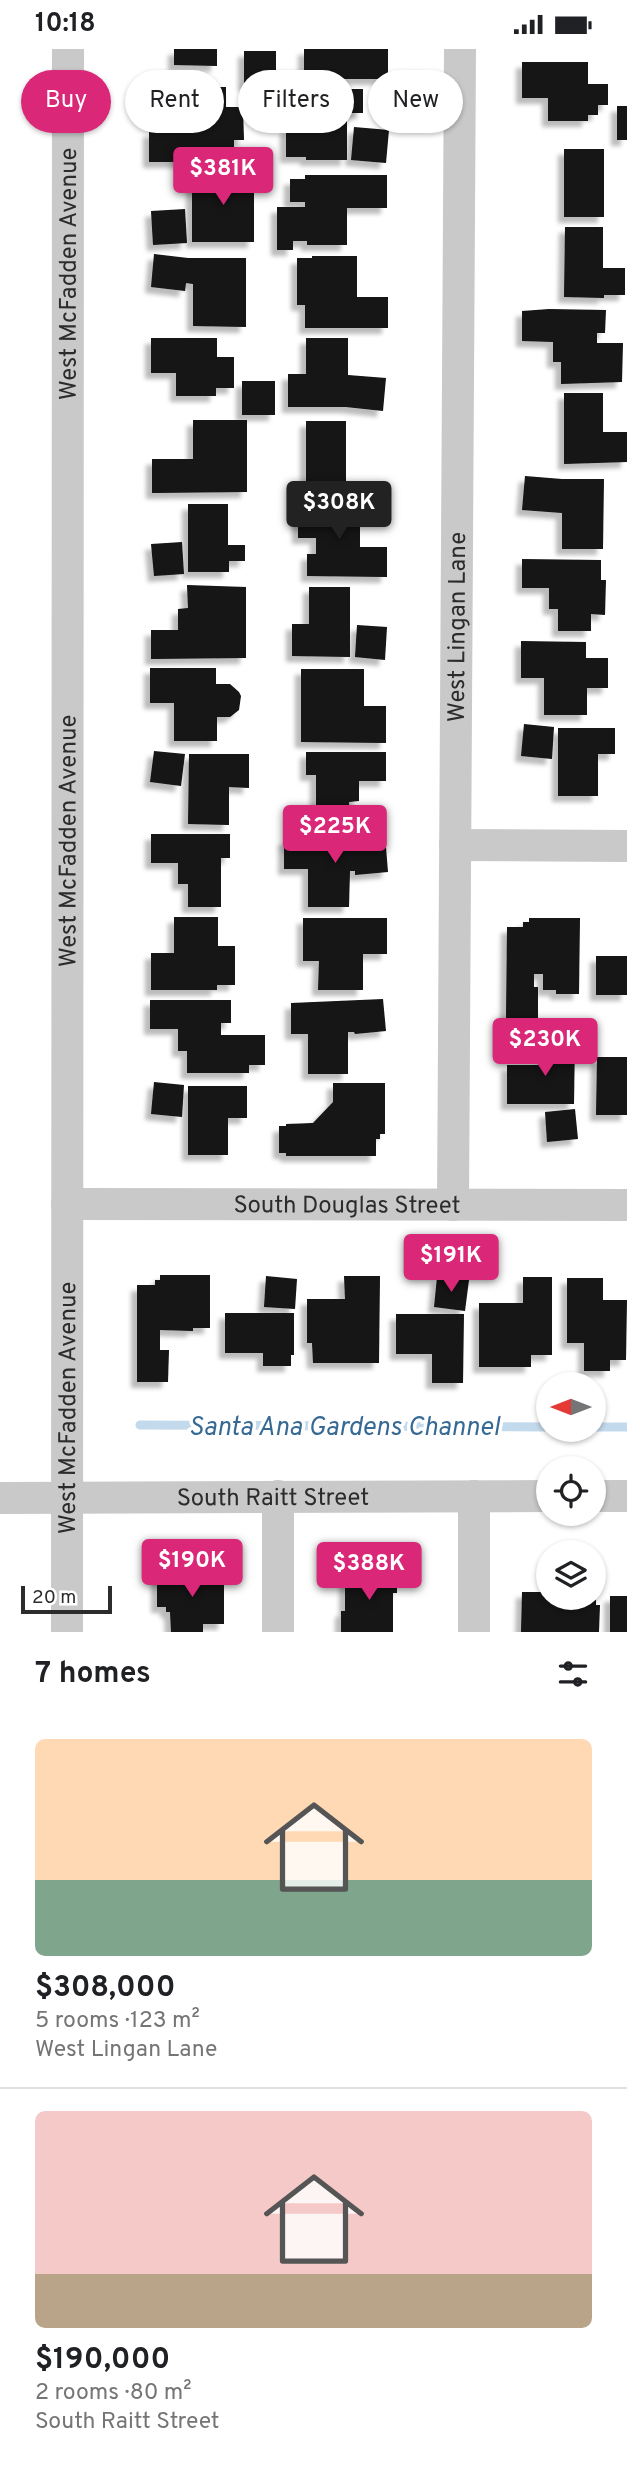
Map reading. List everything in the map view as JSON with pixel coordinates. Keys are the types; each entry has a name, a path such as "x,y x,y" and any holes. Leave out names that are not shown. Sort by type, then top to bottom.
{"street":[{"name":"West McFadden Avenue","path":"66,1632 68,49"},
{"name":"West Lingan Lane","path":"453,1205 460,49"},
{"path":"455,845 627,846"},
{"name":"South Douglas Street","path":"67,1204 627,1205"},
{"path":"278,1496 278,1632"},
{"path":"474,1496 474,1632"},
{"name":"South Raitt Street","path":"0,1498 536,1496"},
{"path":"606,1496 627,1496"}],"building":[{"path":"174,49 217,49 217,66 174,65"},
{"path":"304,49 388,49 388,70 368,70 368,79 354,79 354,70 304,70"},
{"path":"244,51 276,51 276,70 244,70"},
{"path":"522,62 588,62 588,84 608,84 608,105 598,105 598,115 588,115 588,121 548,121 548,98 522,98"},
{"path":"226,87 226,107 238,107 238,133 244,133 244,140 234,140 234,162 149,162 149,133 224,133"},
{"path":"354,89 363,89 363,113 354,113"},
{"path":"617,106 627,106 627,140 617,140"},
{"path":"354,127 368,128 368,133 389,133 386,163 351,160"},
{"path":"286,133 347,133 347,160 286,157"},
{"path":"564,149 604,149 604,217 564,217"},
{"path":"192,172 254,172 254,242 192,242"},
{"path":"305,175 387,175 387,208 347,208 347,245 307,245 307,241 293,241 293,250 277,250 277,207 305,207 305,202 290,202 290,179 305,179"},
{"path":"185,209 187,243 153,245 151,211"},
{"path":"565,227 603,227 603,268 625,268 625,295 604,295 604,298 564,297"},
{"path":"154,254 188,258 246,258 246,327 193,326 193,284 186,283 185,291 151,287"},
{"path":"357,256 357,297 388,297 388,328 305,328 305,305 297,305 297,258"},
{"path":"606,310 605,333 597,333 597,343 623,343 622,382 561,384 561,362 553,362 553,342 522,341 522,311"},
{"path":"151,338 217,338 217,357 234,357 234,388 216,388 216,396 176,396 176,373 151,373"},
{"path":"306,338 348,338 348,375 386,378 383,411 346,407 288,407 288,374 306,374"},
{"path":"242,381 275,381 275,415 242,415"},
{"path":"564,393 603,393 603,432 627,432 627,462 564,464"},
{"path":"193,420 247,420 247,492 152,493 152,459 193,459"},
{"path":"306,421 346,421 346,491 306,491"},
{"path":"525,476 604,479 603,549 562,549 562,513 522,510"},
{"path":"298,502 360,502 360,547 387,547 387,577 307,576 307,554 316,554 316,538 298,538"},
{"path":"188,504 228,504 228,545 245,545 245,561 229,561 229,572 188,572"},
{"path":"182,542 184,574 154,576 151,544"},
{"path":"522,559 601,560 601,580 606,580 605,615 591,614 591,631 558,631 558,609 549,609 549,588 522,588"},
{"path":"187,585 246,587 246,658 151,659 151,630 178,630 178,609 188,608"},
{"path":"309,587 350,587 350,657 292,656 292,624 309,624"},
{"path":"357,625 387,627 385,660 355,657"},
{"path":"521,641 586,642 586,658 608,658 608,688 587,688 587,715 544,715 544,678 521,678"},
{"path":"150,668 216,668 216,684 230,684 239,692 239,710 230,717 217,717 217,741 174,741 174,703 150,703"},
{"path":"301,669 364,669 364,706 386,706 386,743 301,742"},
{"path":"524,724 554,727 552,759 521,756"},
{"path":"558,728 615,728 615,754 598,754 598,796 558,796"},
{"path":"154,751 185,754 181,786 150,782"},
{"path":"306,752 386,752 386,781 359,781 359,801 349,802 350,825 316,826 316,775 306,775"},
{"path":"189,754 249,754 249,788 229,787 229,825 188,824"},
{"path":"151,834 230,834 230,858 221,858 221,907 188,907 188,884 178,884 178,863 151,863"},
{"path":"385,835 388,872 355,875 355,871 350,871 349,907 308,907 308,869 284,869 284,839 348,839"},
{"path":"174,917 218,917 218,946 235,946 235,985 217,985 217,990 151,990 151,953 174,953"},
{"path":"303,918 387,918 387,954 363,954 363,990 318,990 319,961 303,961"},
{"path":"529,918 580,918 579,994 556,994 556,990 543,990 543,974 534,974 534,987 538,987 538,1018 506,1018 507,927 523,927 523,922 529,922"},
{"path":"596,956 627,956 627,995 596,995"},
{"path":"383,999 386,1031 355,1034 348,1032 348,1074 308,1074 308,1034 291,1034 291,1003"},
{"path":"150,1000 231,1000 231,1023 221,1023 221,1035 265,1035 265,1065 249,1065 249,1073 187,1073 187,1051 178,1051 178,1029 150,1029"},
{"path":"549,1039 575,1039 574,1104 507,1104 507,1065 549,1065"},
{"path":"597,1057 627,1057 627,1115 596,1115"},
{"path":"154,1082 184,1085 182,1117 151,1114"},
{"path":"333,1083 385,1083 385,1134 380,1134 380,1139 376,1139 376,1156 286,1156 286,1153 279,1153 279,1126 313,1123 333,1102"},
{"path":"188,1086 247,1086 247,1118 228,1118 228,1155 188,1155"},
{"path":"575,1109 578,1139 547,1142 545,1112"},
{"path":"160,1275 210,1275 210,1328 193,1328 193,1331 160,1330 160,1350 169,1350 168,1382 137,1382 137,1285 155,1285 155,1280 160,1280"},
{"path":"266,1276 297,1279 295,1309 264,1307"},
{"path":"344,1276 380,1276 379,1363 313,1363 312,1343 307,1343 307,1299 345,1299"},
{"path":"437,1277 469,1280 465,1311 434,1307"},
{"path":"523,1277 552,1277 552,1355 531,1355 531,1367 479,1367 479,1303 523,1303"},
{"path":"567,1278 603,1278 603,1300 627,1300 626,1360 610,1360 610,1371 584,1371 584,1343 567,1343"},
{"path":"225,1313 294,1313 294,1355 291,1355 291,1366 263,1366 263,1353 225,1353"},
{"path":"396,1314 464,1314 463,1383 432,1383 432,1354 396,1354"},
{"path":"157,1571 224,1571 224,1624 203,1624 203,1632 171,1632 170,1612 166,1612 166,1607 157,1607"},
{"path":"345,1572 397,1572 397,1593 393,1593 393,1632 341,1632 341,1611 345,1611"},
{"path":"522,1592 536,1592 536,1610 600,1610 599,1632 521,1632"},
{"path":"610,1596 627,1596 627,1632 610,1632"}],"waterway":[{"name":"Santa Ana Gardens Channel","path":"140,1425 536,1427"},
{"name":"Santa Ana Gardens Channel","path":"606,1427 627,1427"}]}
